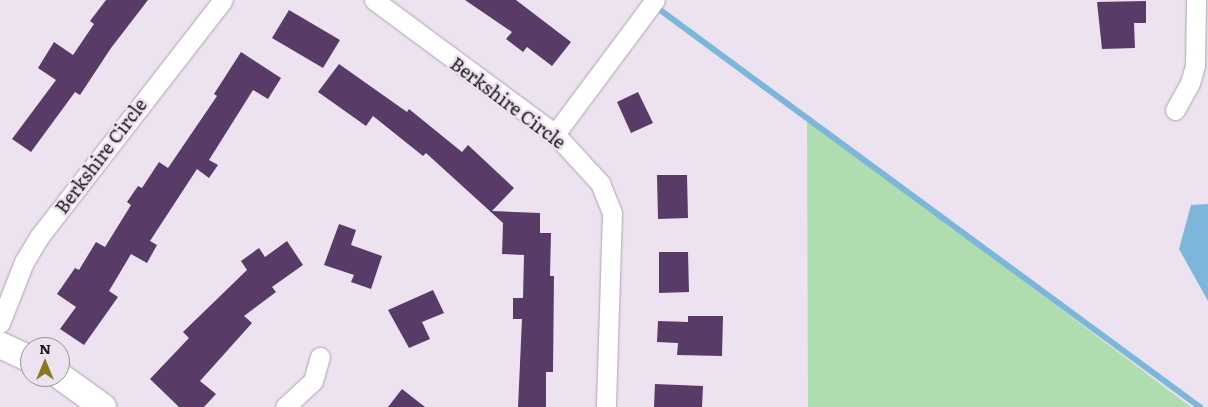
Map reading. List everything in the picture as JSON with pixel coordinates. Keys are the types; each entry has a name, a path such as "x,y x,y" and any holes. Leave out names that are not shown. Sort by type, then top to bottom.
{"street":[{"name":"Berkshire Circle","path":"0,324 24,262 38,237 222,0"},
{"name":"Berkshire Circle","path":"374,0 555,134 600,183 612,213 606,407"},
{"path":"555,134 655,0"},
{"path":"1175,110 1190,83 1195,65 1196,0"},
{"path":"0,345 20,354"},
{"path":"285,407 313,381 320,357"},
{"path":"70,383 103,407"}],"green space":[{"path":"807,118 1191,407 808,407"}],"water":[{"path":"1208,204 1208,301 1179,249 1191,205"}],"building":[{"path":"106,0 148,0 111,48 80,95 75,92 31,152 12,139 56,80 38,68 54,42 73,55 94,24 90,21"},
{"path":"465,0 516,0 571,42 552,66 527,47 523,52 506,39 512,32"},
{"path":"1146,1 1146,23 1134,23 1135,48 1102,49 1097,2"},
{"path":"289,10 340,40 323,68 272,38"},
{"path":"241,52 281,78 268,99 253,90 209,160 218,165 209,178 197,169 150,241 157,245 147,263 131,254 109,291 118,297 84,345 60,329 76,307 57,294 75,268 79,270 96,242 105,247 131,205 127,202 138,186 142,188 159,162 168,168 217,96 214,94"},
{"path":"339,64 407,112 409,109 462,152 468,145 514,188 492,211 540,213 540,233 551,233 550,276 554,276 553,372 546,372 546,407 518,407 522,319 513,319 513,298 523,298 524,255 502,254 503,223 426,153 423,156 373,116 366,126 318,92"},
{"path":"638,92 653,123 631,133 617,102"},
{"path":"657,175 687,175 688,218 658,219"},
{"path":"339,224 356,230 351,245 382,256 371,289 351,282 354,275 324,265"},
{"path":"287,241 303,265 272,287 276,292 244,316 252,323 200,381 216,394 204,407 179,407 150,379 189,338 183,332 247,270 241,261 259,248 265,257"},
{"path":"659,252 688,252 689,292 659,293"},
{"path":"433,290 444,313 422,322 430,339 409,348 388,310"},
{"path":"688,316 723,316 722,356 677,355 678,343 657,342 658,321 688,322"},
{"path":"655,384 703,386 702,407 654,407"},
{"path":"402,389 425,407 388,407"}],"waterway":[{"path":"655,6 1200,407"}]}
